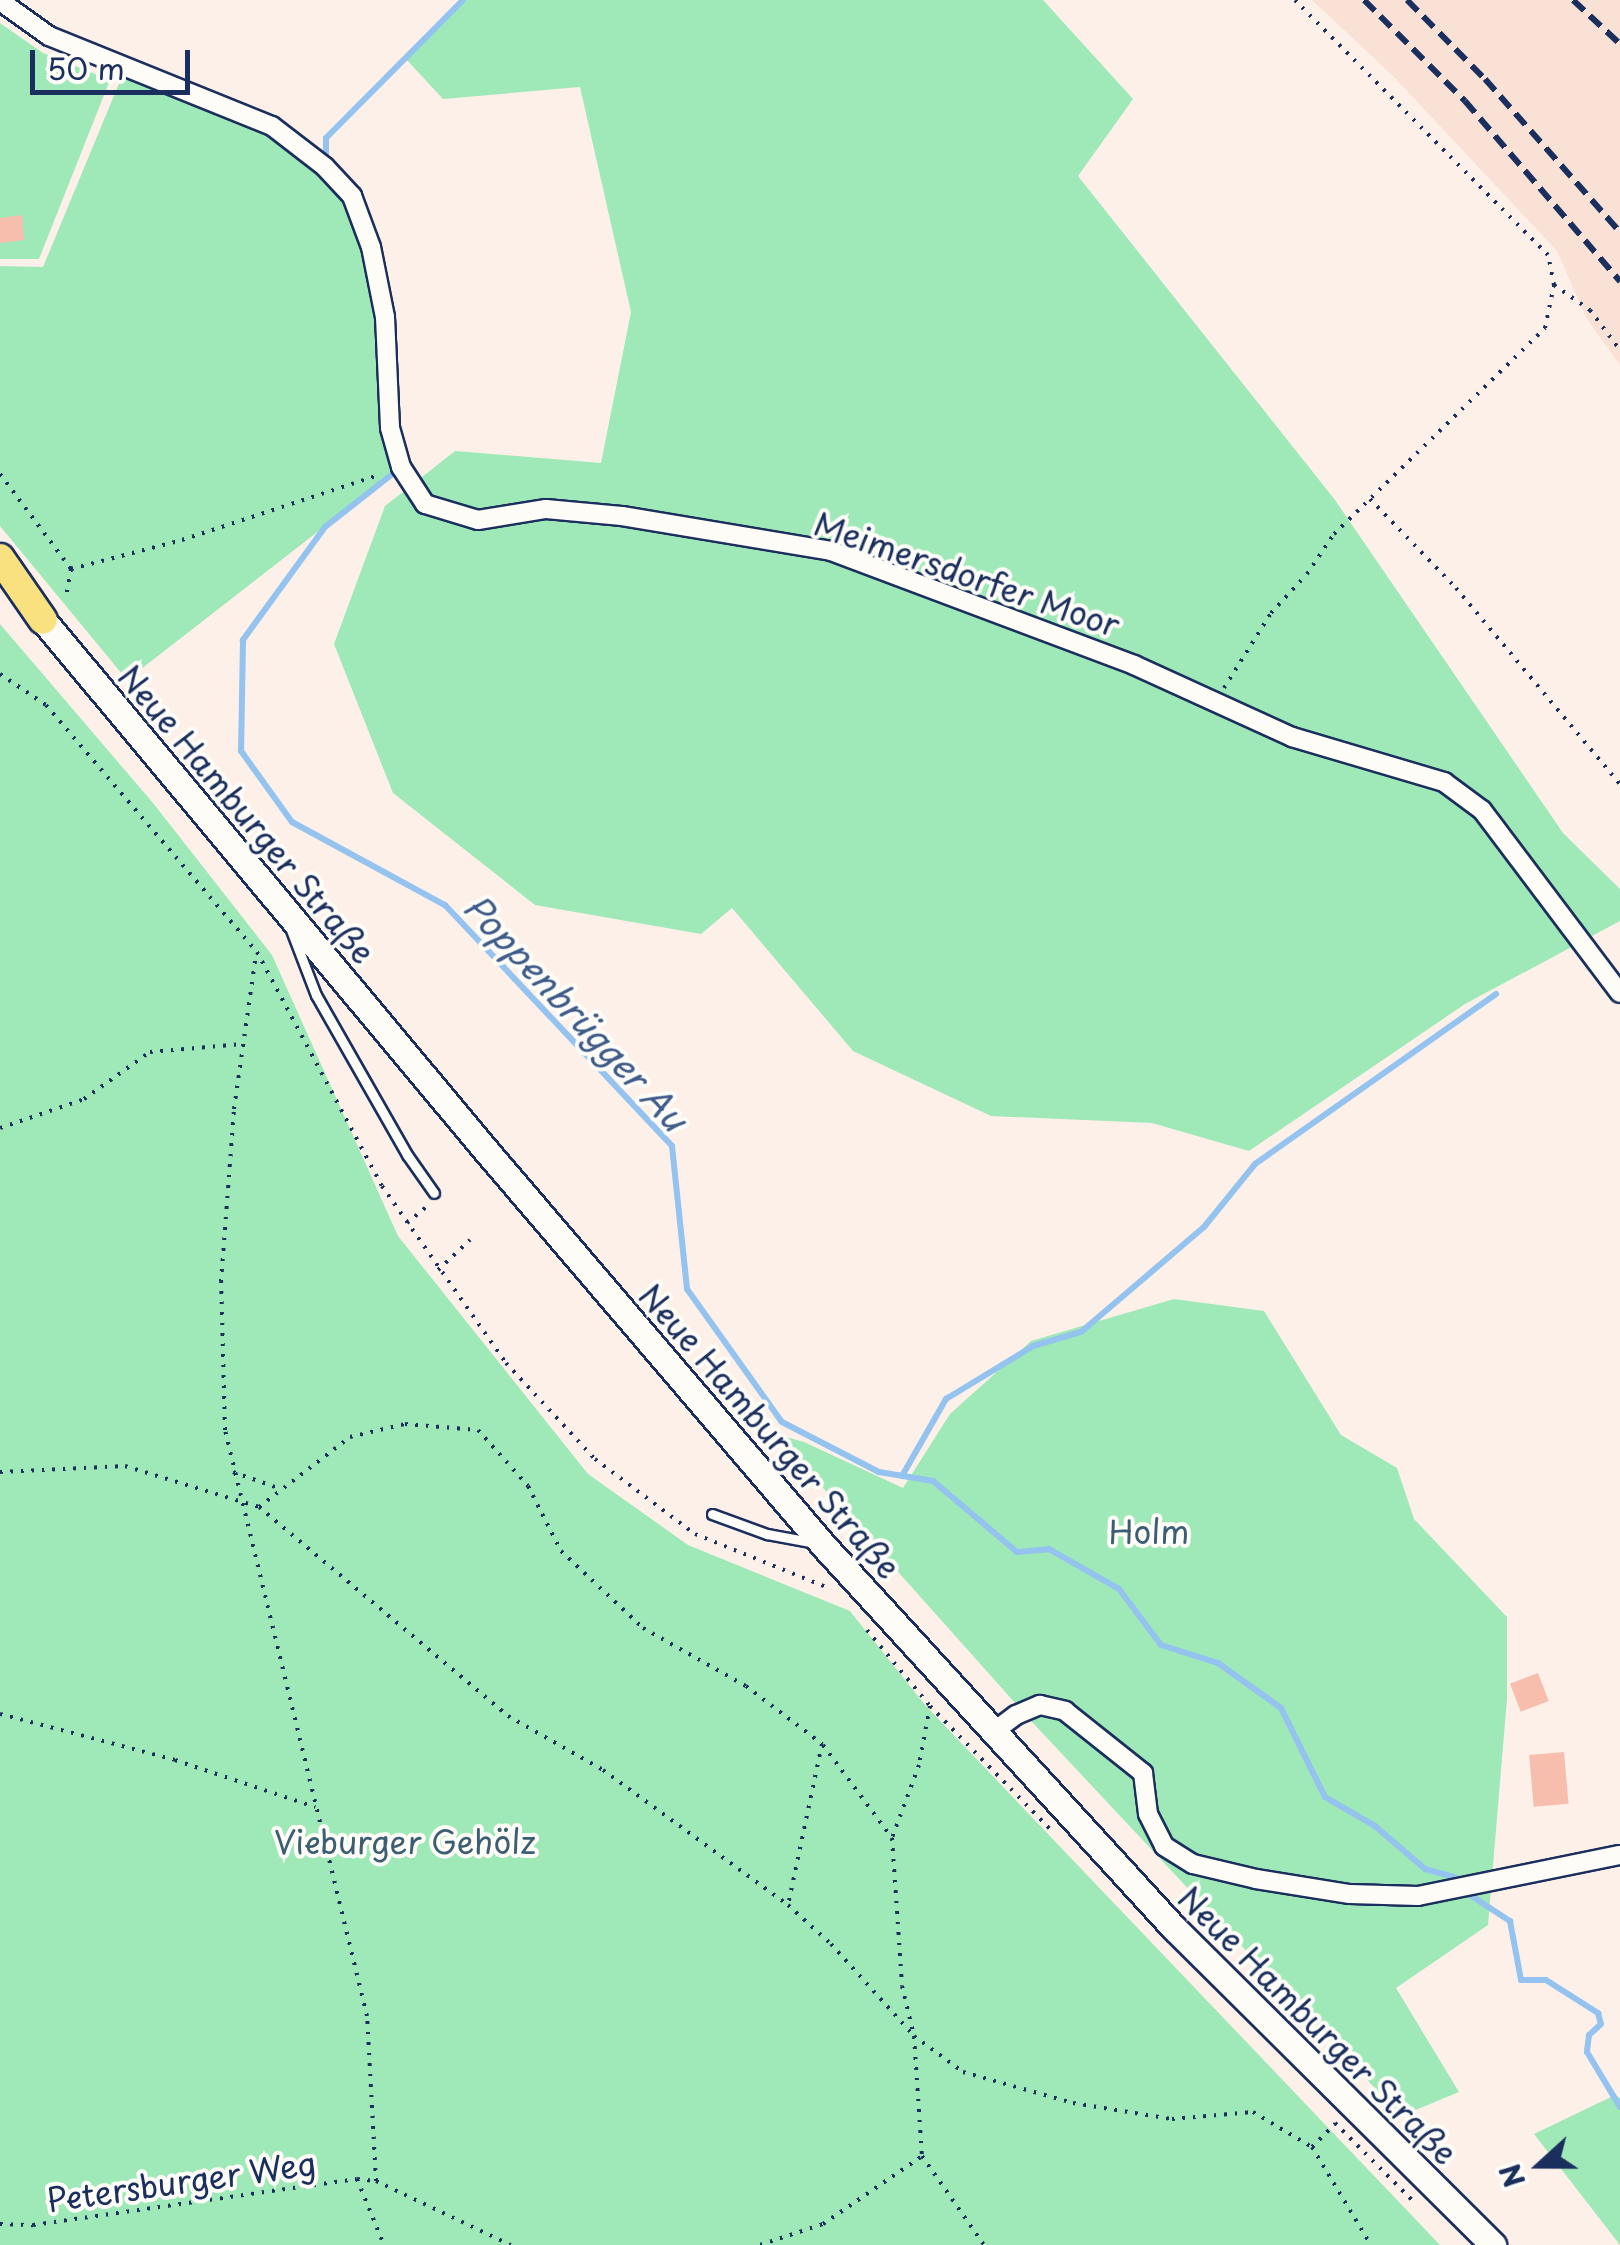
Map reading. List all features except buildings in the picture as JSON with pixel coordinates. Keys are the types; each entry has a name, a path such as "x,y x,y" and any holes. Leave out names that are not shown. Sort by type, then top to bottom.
{"main road":[{"path":"0,558 43,620"},
{"path":"0,579 43,620"},
{"name":"Neue Hamburger Straße","path":"43,620 282,909 823,1544 1174,1928 1493,2245"}],"street":[{"name":"Meimersdorfer Moor","path":"0,1 49,36 272,126 326,166 352,196 371,247 385,317 390,428 401,467 425,504 478,520 546,509 622,516 831,551 1134,665 1292,737 1444,782 1482,810 1620,994"},
{"path":"992,1733 1016,1715 1040,1705 1065,1711 1144,1773 1148,1814 1154,1829 1164,1846 1193,1864 1350,1894 1418,1896 1620,1855"}],"lane":[{"path":"282,909 316,995 408,1156 436,1195"},
{"path":"712,1514 767,1534 823,1544"}],"path":[{"path":"1214,704 1271,613 1307,574 1334,534 1546,328 1554,284 1548,254 1296,0"},
{"path":"1554,284 1590,310 1620,350"},
{"path":"71,569 292,506 401,467"},
{"path":"0,474 71,569 66,598"},
{"path":"1370,499 1456,588 1620,784"},
{"path":"0,674 46,705"},
{"path":"257,952 242,1044 221,1282 225,1430 367,2016 376,2181"},
{"path":"0,1128 84,1099 150,1052 242,1044"},
{"path":"407,1223 436,1195"},
{"path":"438,1270 470,1240"},
{"path":"259,1507 278,1488 350,1437 405,1424 478,1430 528,1486 561,1551 643,1628 746,1686 822,1744 892,1838"},
{"path":"0,1472 125,1466 259,1507 508,1716 603,1770 788,1905 831,1944 914,2036 963,2072 1055,2098 1172,2118 1254,2112 1312,2147 1371,2245"},
{"path":"233,1472 278,1488"},
{"path":"930,1706 918,1764 892,1838 902,1986 914,2036 922,2156 984,2245"},
{"path":"0,1714 175,1760 316,1807"},
{"path":"788,1905 822,1744"},
{"path":"1312,2147 1336,2124"},
{"path":"760,2245 823,2224 922,2156"},
{"path":"357,2180 376,2181 511,2245"},
{"name":"Petersburger Weg","path":"0,2224 33,2224 357,2180 384,2245"}],"shaded area":[{"path":"1312,0 1620,0 1620,365 1587,319 1557,251 1393,76"}],"green space":[{"path":"463,0 1043,0 1133,99 1078,176 1335,500 1563,833 1620,889 1620,921 1465,1004 1249,1151 1152,1123 991,1116 853,1051 732,908 701,934 535,905 393,793 334,644 385,506 455,451 601,463 631,312 580,87 443,99 405,58"},
{"path":"0,23 43,53 110,80 39,259 0,259"},
{"path":"125,69 272,126 325,167 371,247 401,467 127,680 0,526 0,266 43,267"},
{"name":"Vieburger Gehölz","path":"0,624 153,803 272,955 398,1236 588,1474 688,1545 850,1611 925,1705 1440,2245 0,2245"},
{"name":"Holm","path":"1174,1299 1264,1311 1341,1435 1397,1468 1414,1519 1507,1617 1507,1699 1488,1925 1396,1988 1459,2092 1401,2116 1033,1723 775,1434 804,1442 903,1488 950,1414 1031,1341"},
{"path":"1615,2095 1620,2098 1620,2245 1534,2134"}],"waterway":[{"path":"326,163 326,138 463,0"},
{"name":"Poppenbrügger Au","path":"400,468 325,527 243,640 241,751 292,822 445,905 672,1146 687,1289 782,1422 879,1472 933,1481 1017,1552 1049,1549 1119,1589 1161,1645 1218,1663 1281,1708 1325,1797 1375,1826 1425,1869 1455,1877"},
{"path":"902,1476 946,1399 1033,1346 1081,1332 1204,1227 1255,1164 1496,994"},
{"name":"Poppenbrügger Au","path":"1470,1895 1510,1921 1521,1980 1546,1980 1598,2013 1601,2024 1589,2035 1587,2052 1620,2107"}],"railway":[{"path":"1364,0 1465,101 1620,281"},
{"path":"1407,0 1485,79 1620,232"},
{"path":"1573,0 1620,44"}]}
